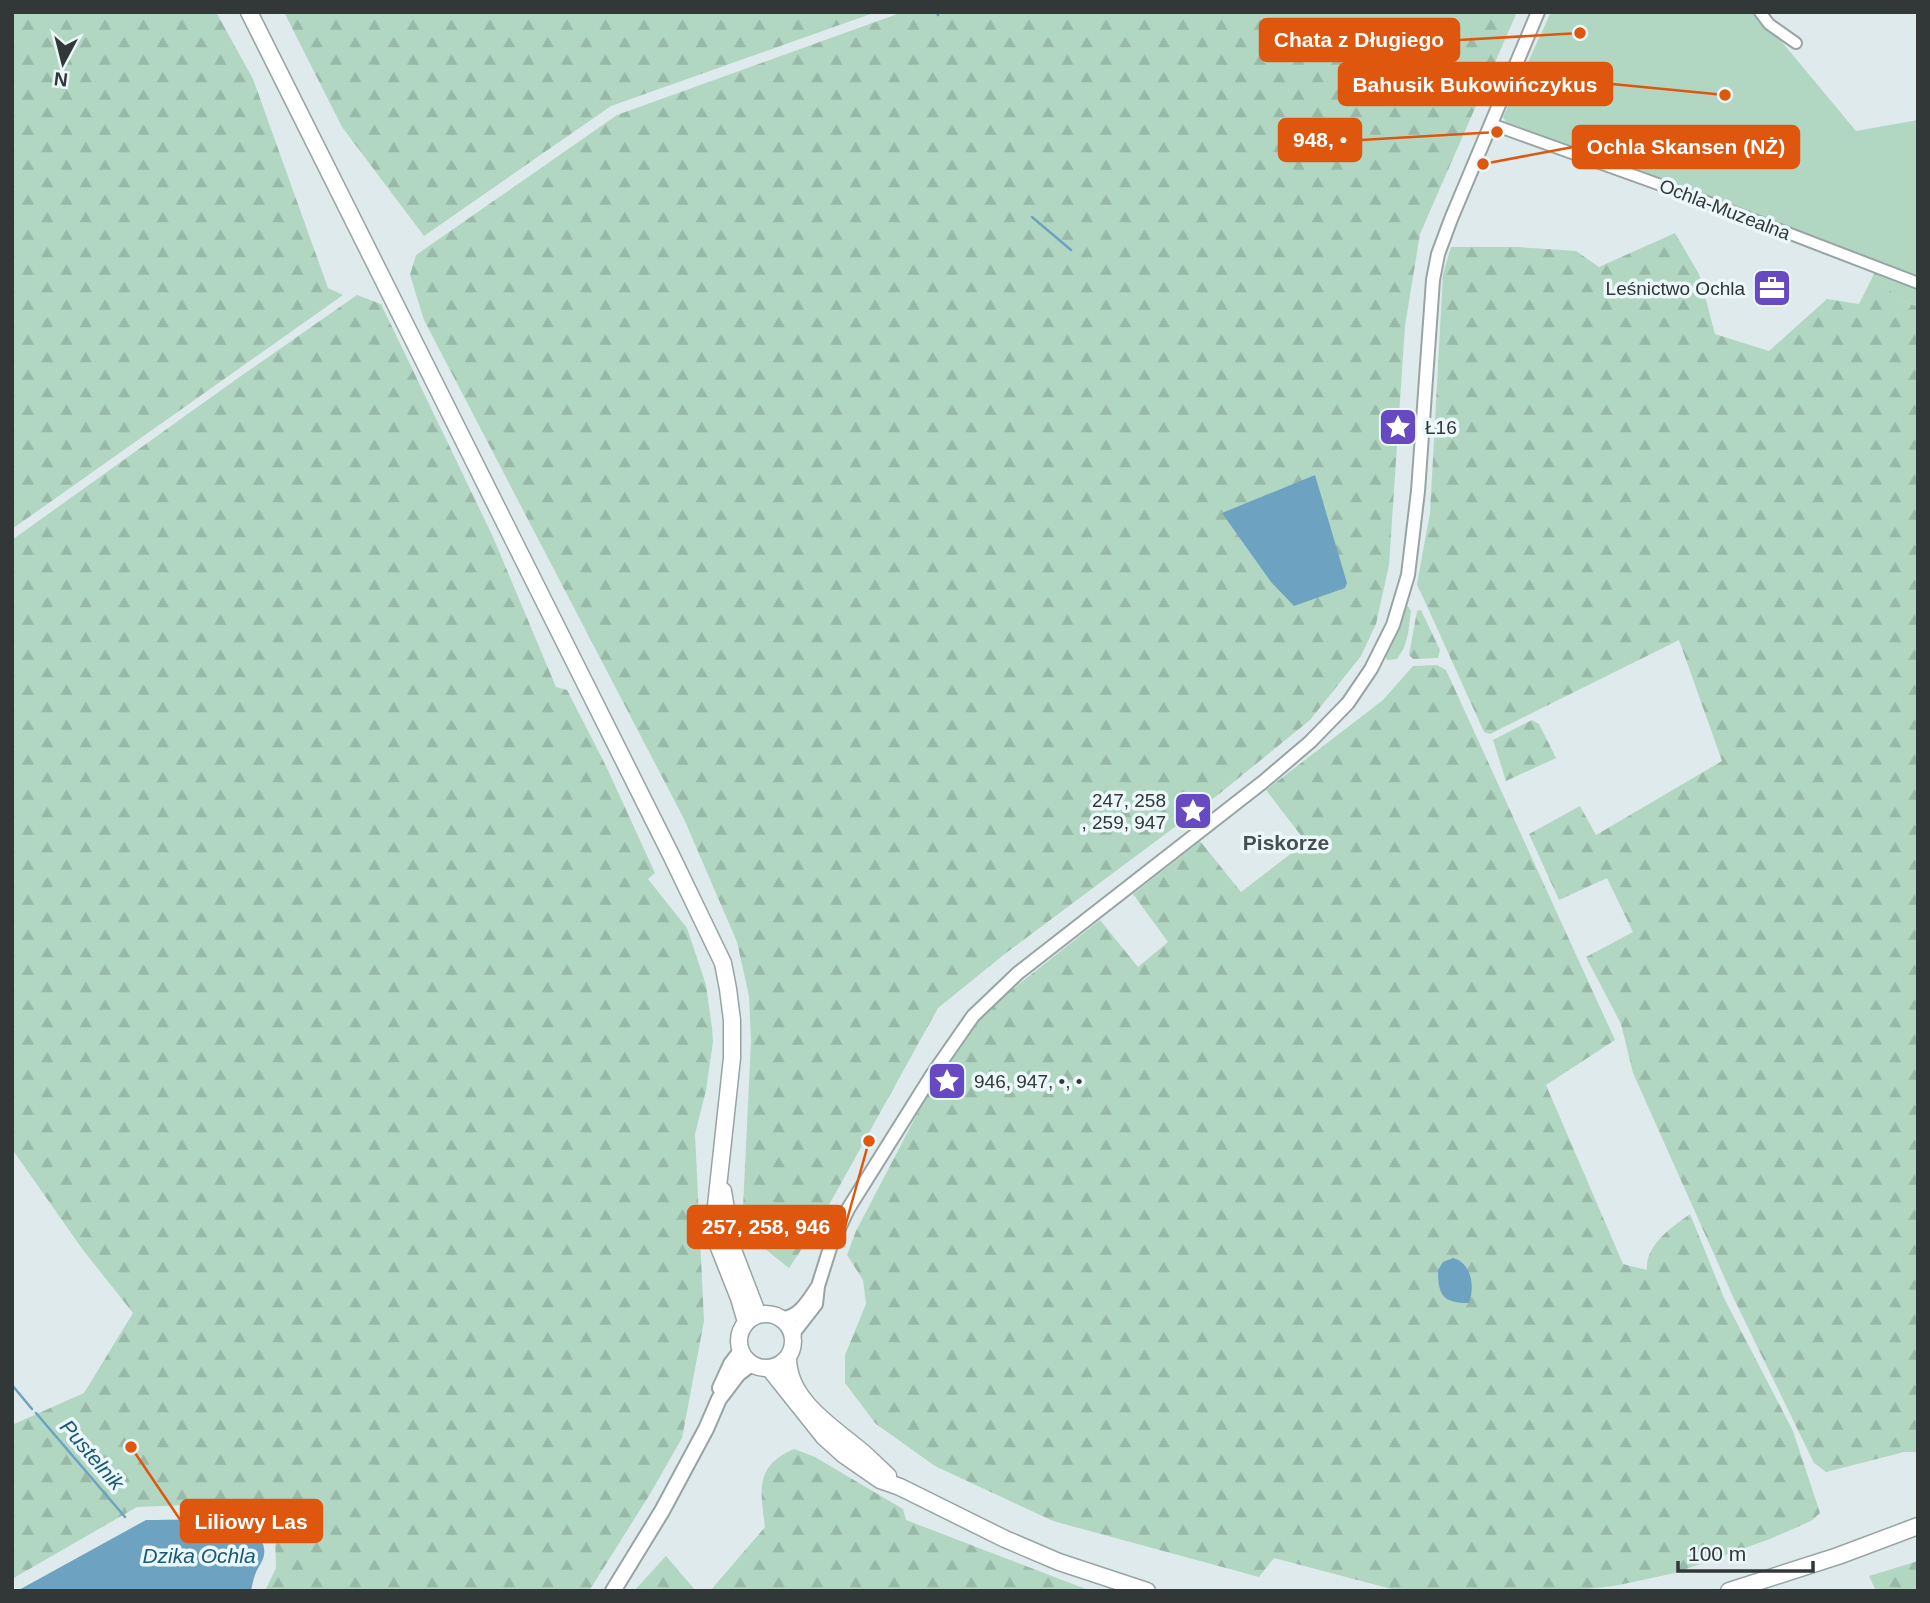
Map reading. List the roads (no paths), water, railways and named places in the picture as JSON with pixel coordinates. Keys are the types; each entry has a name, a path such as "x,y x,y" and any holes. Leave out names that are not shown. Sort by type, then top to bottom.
{"main road":[{"path":"249,12 723,963 732,1020 732,1045 720,1171 733,1250 752,1318"},
{"path":"766,1313 782,1318 794,1337 788,1358 776,1367 751,1364 741,1351 739,1336 752,1318 766,1313"},
{"path":"613,1591 662,1511 706,1429 719,1399 725,1376 741,1351"},
{"path":"788,1358 794,1383 818,1416 900,1487"},
{"path":"719,1399 738,1374 751,1364"},
{"path":"769,1368 824,1437 880,1480 1037,1553 1091,1574 1147,1591"},
{"path":"1729,1591 1918,1527"}],"street":[{"path":"794,1337 795,1331 816,1304 818,1286 830,1248 848,1209 938,1065 973,1016 1018,973 1263,782 1310,742 1348,703 1371,669 1393,625 1408,575 1418,491 1435,267 1444,237 1538,12"},
{"path":"1760,12 1769,24 1796,43"},
{"name":"Ochla-Muzealna","path":"1490,124 1694,197 1918,283"},
{"path":"782,1318 796,1314 818,1286"}],"water":[{"path":"1315,475 1347,583 1345,588 1294,606 1271,582 1222,513"},
{"path":"1453,1258 1468,1270 1472,1283 1469,1303 1453,1302 1441,1292 1438,1270 1443,1262"},
{"name":"Dzika Ochla","path":"146,1520 217,1522 236,1525 252,1532 262,1541 264,1555 251,1591 17,1591"}],"waterway":[{"path":"1032,217 1071,250"},
{"name":"Pustelnik","path":"12,1385 32,1409"},
{"name":"Pustelnik","path":"36,1413 125,1517"}],"place":[{"name":"Chata z Długiego","path":"1580,33"},
{"name":"Bahusik Bukowińczykus","path":"1725,95"},
{"name":"948, •","path":"1497,132"},
{"name":"Ochla Skansen (NŻ)","path":"1483,164"},
{"name":"Leśnictwo Ochla","path":"1772,288"},
{"name":"Ł16","path":"1398,427"},
{"name":"247, 258 , 259, 947","path":"1193,811"},
{"name":"946, 947, •, •","path":"947,1081"},
{"name":"257, 258, 946","path":"869,1141"},
{"name":"Liliowy Las","path":"131,1447"}],"district":[{"name":"Piskorze","path":"1286,843"}]}
